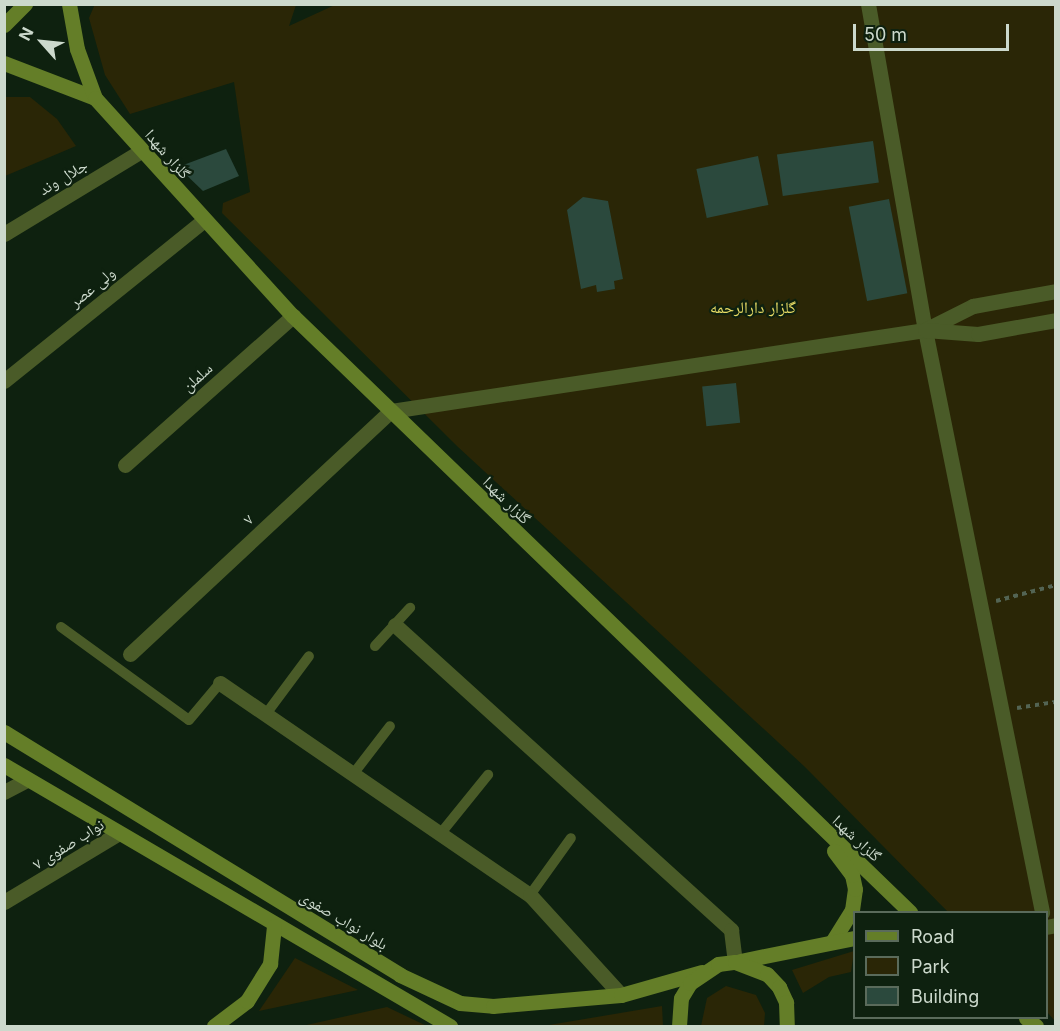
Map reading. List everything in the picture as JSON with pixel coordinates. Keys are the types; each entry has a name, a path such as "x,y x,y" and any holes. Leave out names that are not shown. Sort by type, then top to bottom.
{"main road":[{"path":"4,25 25,4"},
{"name":"گلزار شهدا","path":"69,4 77,50 95,98 203,221 292,316 765,776 909,911"},
{"name":"گلزار شهدا","path":"4,63 95,98"},
{"name":"بلوار نواب صفوی","path":"4,732 389,968 460,1003 493,1006 621,995 735,962 853,938"},
{"path":"4,765 274,926 450,1026"},
{"path":"765,776 852,875 852,910 832,942"},
{"path":"214,1026 247,1001 264,973 274,926"},
{"path":"735,962 767,974 779,987 786,1002 787,1026"},
{"path":"678,1026 681,998 702,972"}],"street":[{"path":"868,4 925,330 1042,911"},
{"name":"جلال وند","path":"4,234 141,151"},
{"name":"ولی عصر","path":"4,381 203,221"},
{"path":"925,330 973,306 1056,291"},
{"name":"سلملن","path":"125,465 292,316"},
{"path":"391,411 925,330 978,334 1056,320"},
{"name":"۷","path":"130,654 391,411"},
{"path":"395,625 731,930 735,962"},
{"path":"220,683 530,895 621,995"},
{"path":"4,792 27,780"},
{"name":"نواب صفوی ۷","path":"4,902 119,833"}],"lane":[{"path":"375,646 410,608"},
{"path":"61,627 189,720 220,683"},
{"path":"266,714 309,656"},
{"path":"354,773 390,726"},
{"path":"441,833 488,775"},
{"path":"530,895 571,838"}],"path":[{"path":"981,604 1056,585"},
{"path":"1002,711 1056,702"}],"green space":[{"name":"گلزار دارالرحمه","path":"95,4 296,5 289,26 337,4 1055,5 1055,1021 1048,1013 1048,911 947,911 805,767 458,447 222,213 223,203 250,192 234,82 130,114 105,75 89,18"},
{"path":"5,97 30,97 57,119 76,146 5,176"},
{"path":"853,951 851,972 829,977 803,993 792,970"},
{"path":"295,958 358,990 259,1011"},
{"path":"726,986 756,995 765,1013 764,1026 701,1026 707,998"},
{"path":"662,1006 663,1026 543,1026"},
{"path":"387,1007 427,1026 302,1026"}],"building":[{"path":"873,141 879,183 783,196 777,154"},
{"path":"226,149 239,176 203,191 178,167"},
{"path":"758,156 768,205 707,218 696,169"},
{"path":"583,197 608,201 623,279 614,281 615,289 597,292 596,285 581,289 567,210"},
{"path":"889,199 907,293 867,301 849,207"},
{"path":"736,383 740,423 706,426 702,387"}]}
